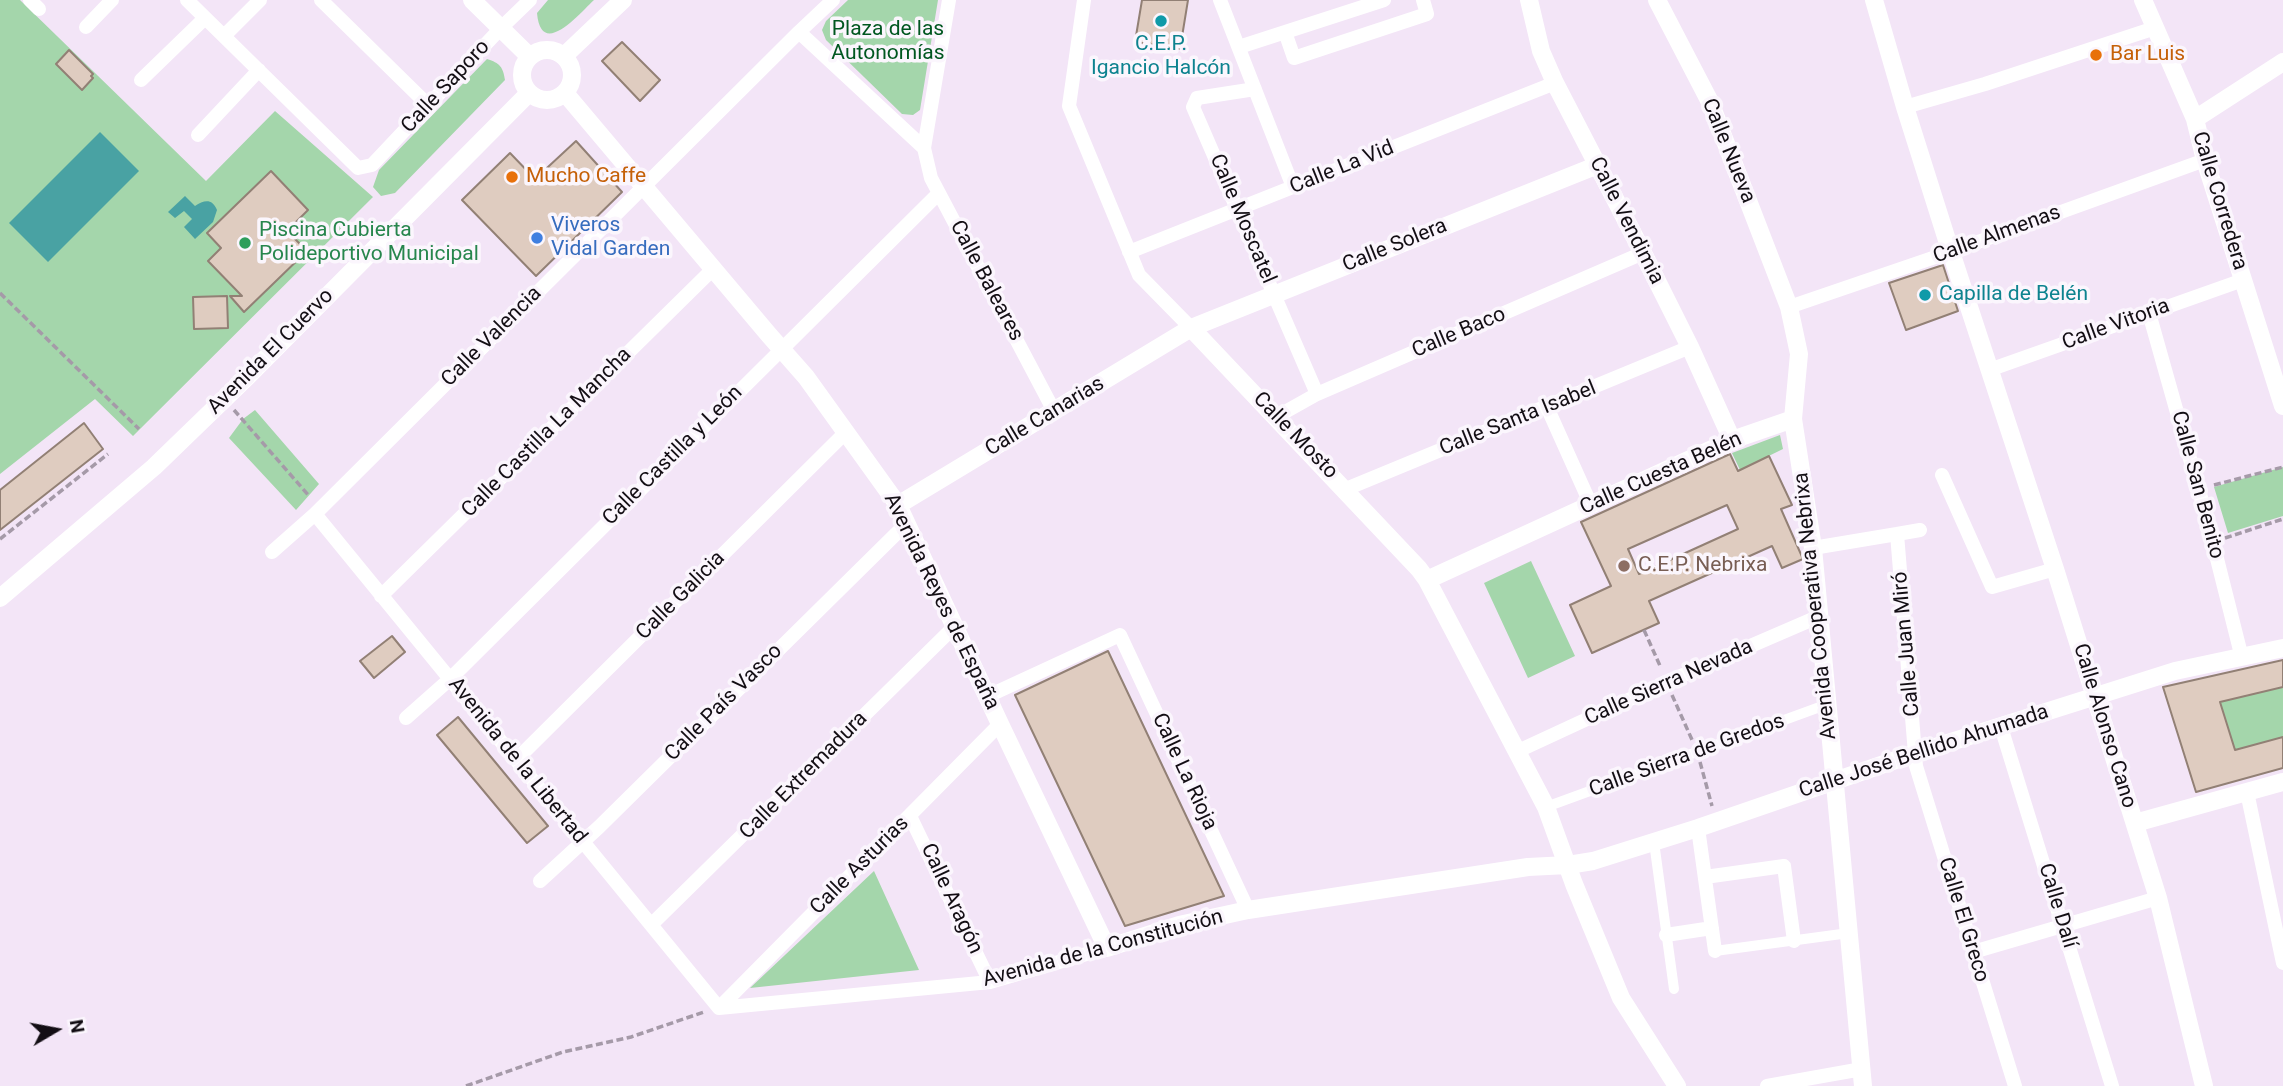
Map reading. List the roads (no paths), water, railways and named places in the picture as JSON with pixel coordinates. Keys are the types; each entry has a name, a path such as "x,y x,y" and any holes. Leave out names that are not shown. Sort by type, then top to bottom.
{"street":[{"path":"86,27 112,0"},
{"path":"187,0 259,71 198,135"},
{"path":"224,36 260,0"},
{"path":"321,0 429,106"},
{"path":"472,0 529,56"},
{"name":"Calle Saporo","path":"259,71 358,168 372,165 530,0"},
{"path":"564,56 623,0"},
{"path":"833,0 799,32 923,148"},
{"path":"923,148 949,0"},
{"name":"Calle Mosto","path":"1084,0 1069,106 1139,275 1346,489 1427,580 1546,807 1621,998 1677,1086"},
{"path":"1220,0 1293,187"},
{"path":"1239,47 1384,0"},
{"path":"1285,32 1293,58 1427,14 1423,0"},
{"name":"Calle Vendimia","path":"1529,0 1541,51 1555,83 1690,347 1732,440"},
{"name":"Calle Nueva","path":"1657,0 1710,102 1789,307"},
{"name":"Calle Alonso Cano","path":"1874,0 1905,107 2055,569 2158,898 2204,1086"},
{"name":"Calle Corredera","path":"2143,0 2194,119 2283,406"},
{"path":"141,80 205,18"},
{"path":"1905,107 2155,29"},
{"name":"Calle Valencia","path":"272,552 318,512 799,32"},
{"path":"542,49 550,49 564,56 572,70 572,79 565,93 558,98 543,100 529,93 522,79 524,63 529,56 542,49"},
{"path":"2194,119 2283,62"},
{"name":"Calle La Vid","path":"1129,252 1555,83"},
{"name":"Calle Moscatel","path":"1255,89 1197,98 1194,107 1317,394"},
{"name":"Avenida El Cuervo","path":"0,598 154,467 529,93"},
{"name":"Avenida Reyes de España","path":"565,93 806,377 898,505 1107,948"},
{"name":"Calle Baleares","path":"923,148 931,178 1054,411"},
{"name":"Calle Almenas","path":"1789,307 1951,252 2205,160"},
{"name":"Calle Solera","path":"1191,328 1598,165"},
{"name":"Calle Castilla y León","path":"406,718 450,679 939,193"},
{"name":"Calle Baco","path":"1276,417 1317,394 1643,253"},
{"name":"Calle Castilla La Mancha","path":"381,596 713,269"},
{"name":"Calle Vitoria","path":"1989,370 2243,279"},
{"path":"1789,307 1799,354 1793,419"},
{"name":"Calle San Benito","path":"2149,313 2199,489 2242,658"},
{"name":"Calle Canarias","path":"898,505 1191,328"},
{"name":"Calle Santa Isabel","path":"1346,489 1690,347"},
{"path":"1547,407 1591,505"},
{"name":"Calle Cuesta Belén","path":"1427,580 1732,440 1793,419"},
{"name":"Avenida Cooperativa Nebrixa","path":"1793,419 1813,548 1862,1078"},
{"name":"Calle Galicia","path":"516,760 846,432"},
{"path":"1942,475 1992,587 2055,569"},
{"name":"Avenida de la Libertad","path":"318,512 381,596 719,1008"},
{"name":"Calle País Vasco","path":"540,881 583,842 907,523"},
{"path":"1813,548 1920,530"},
{"name":"Calle Juan Miró","path":"1897,534 1916,753"},
{"name":"Calle Sierra Nevada","path":"1518,751 1667,682 1820,616"},
{"name":"Calle Extremadura","path":"652,925 955,626"},
{"name":"Calle La Rioja","path":"988,696 1120,635 1248,910"},
{"name":"Calle José Bellido Ahumada","path":"1567,865 1593,861 1698,828 1916,753 2175,671 2283,648"},
{"name":"Calle Sierra de Gredos","path":"1546,807 1828,704"},
{"name":"Calle Asturias","path":"719,1008 1000,724"},
{"name":"Calle Dalí","path":"2001,727 2112,1086"},
{"name":"Calle El Greco","path":"1916,753 1916,766 2015,1086"},
{"path":"2135,823 2283,782"},
{"path":"2247,792 2283,963"},
{"name":"Calle Aragón","path":"910,816 990,982"},
{"path":"1698,828 1715,951 1849,933"},
{"path":"1654,842 1674,989"},
{"name":"Avenida de la Constitución","path":"719,1008 990,982 1180,925 1248,910 1528,867 1567,865"},
{"path":"1704,877 1784,866 1794,941"},
{"path":"1973,952 2158,898"},
{"path":"1667,935 1712,928"},
{"path":"1767,1086 1862,1078"}],"place":[{"name":"C.E.P. Igancio Halcón","path":"1161,21"},
{"name":"Bar Luis","path":"2096,55"},
{"name":"Mucho Caffe","path":"512,177"},
{"name":"Viveros Vidal Garden","path":"537,238"},
{"name":"Piscina Cubierta Polideportivo Municipal","path":"245,243"},
{"name":"Capilla de Belén","path":"1925,295"},
{"name":"C.E.P. Nebrixa","path":"1624,566"}],"park label":[{"name":"Plaza de las Autonomías","path":"888,42"}]}
